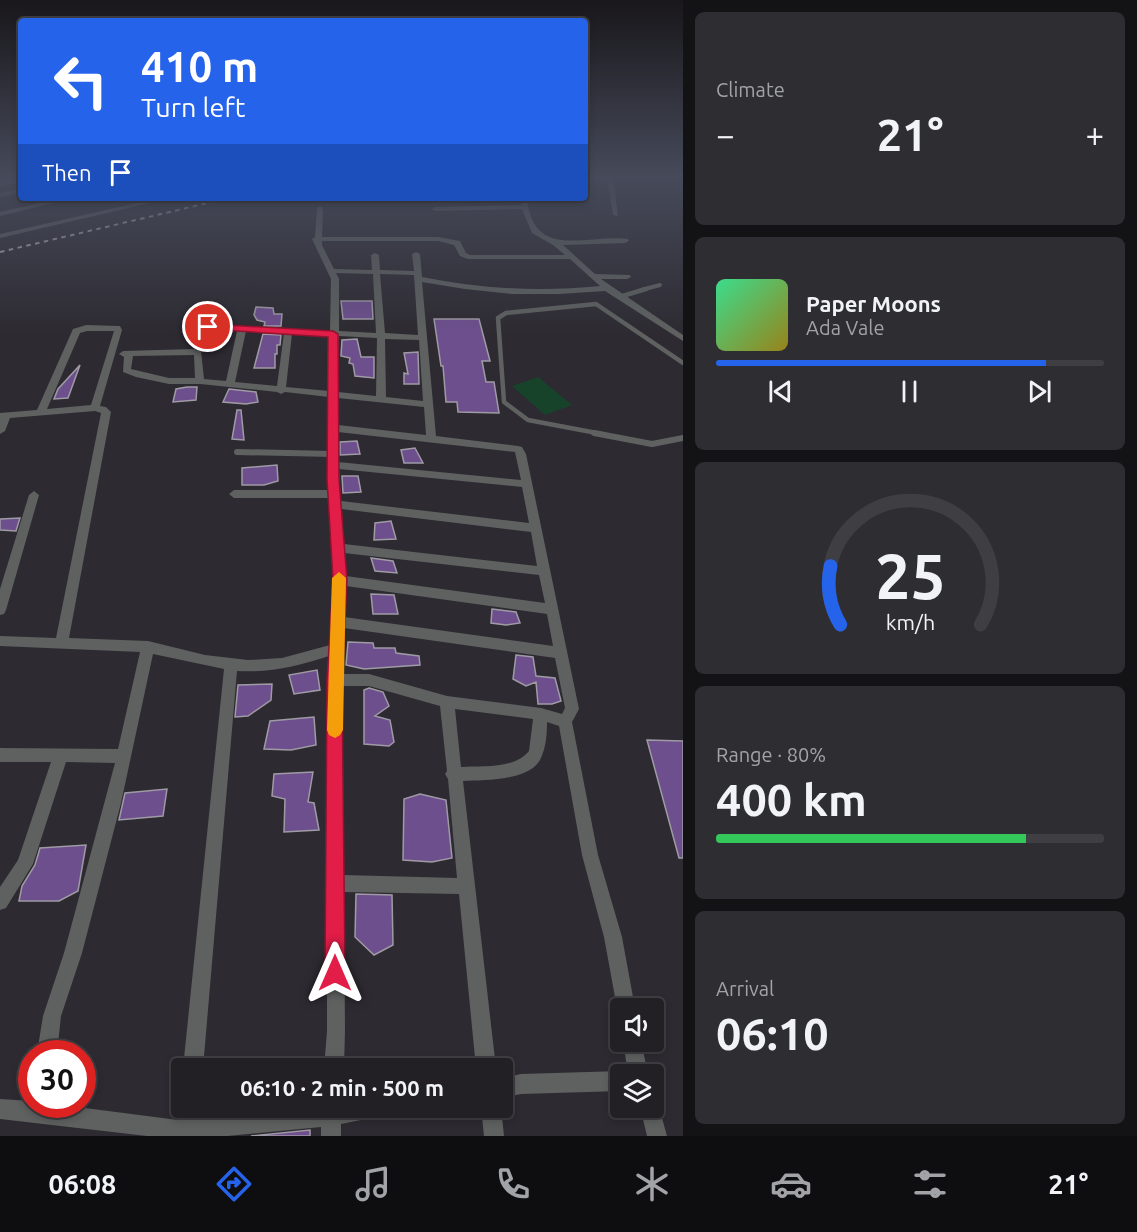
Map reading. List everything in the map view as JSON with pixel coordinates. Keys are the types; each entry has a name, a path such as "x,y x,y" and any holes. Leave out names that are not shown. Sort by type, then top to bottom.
{"street":[{"path":"0,236 31,229"},
{"path":"317,229 316,238 335,279 333,459 340,580 334,680 335,1058"},
{"path":"533,229 556,243 607,288 682,339"},
{"path":"316,238 438,239 457,243 463,255 468,257 571,257"},
{"path":"556,243 626,241"},
{"path":"416,254 431,439"},
{"path":"375,255 381,336 381,400"},
{"path":"332,271 418,276 464,289 507,292 567,292 607,288"},
{"path":"593,276 627,277"},
{"path":"208,327 424,338"},
{"path":"41,412 76,332 86,328 117,328 95,408"},
{"path":"230,384 242,329"},
{"path":"281,391 288,332"},
{"path":"111,354 194,351 198,353 200,381"},
{"path":"129,354 126,370 130,373 169,381 200,381 427,404"},
{"path":"0,431 3,416 95,408 106,412 62,643"},
{"path":"333,428 518,449 521,454 550,609 572,709 565,721 590,855 613,937 624,998"},
{"path":"333,459 526,484"},
{"path":"234,494 334,499 535,528"},
{"path":"0,610 34,495"},
{"path":"337,548 543,571"},
{"path":"340,580 550,609"},
{"path":"339,622 561,653"},
{"path":"0,641 148,647 231,665 264,666 295,661 336,648"},
{"path":"49,1040 52,1016 73,953 148,647"},
{"path":"194,1058 231,665"},
{"path":"334,680 369,680 447,702 541,714 565,721"},
{"path":"447,702 485,1058"},
{"path":"453,774 511,770 532,760 537,750 541,714"},
{"path":"0,754 123,756"},
{"path":"0,902 25,864 62,755"},
{"path":"335,882 465,886"},
{"path":"513,1086 610,1081"},
{"path":"0,1109 18,1109"},
{"path":"96,1118 186,1133 331,1120"},
{"path":"186,1133 188,1118"},
{"path":"492,1118 494,1136"},
{"path":"653,1118 657,1136"}],"lane":[{"path":"620,297 660,285"},
{"path":"682,363 596,304 506,313 498,318 504,402 528,420 652,444 682,438"},
{"path":"237,452 333,459"}],"green space":[{"path":"538,377 572,405 545,415 512,386"}],"building":[{"path":"341,301 372,301 373,319 343,319"},
{"path":"256,307 273,308 274,314 282,314 281,326 264,326 265,322 257,320 254,315"},
{"path":"434,319 479,319 490,361 482,361 486,382 494,382 499,413 458,412 457,402 446,402 443,366 441,366"},
{"path":"263,334 281,335 280,345 277,345 277,354 275,354 275,368 254,368"},
{"path":"357,339 361,357 374,357 374,378 355,376 353,364 349,363 350,358 341,356 342,340"},
{"path":"418,352 419,384 404,384 404,373 408,374 404,353"},
{"path":"80,365 68,398 54,399 58,389"},
{"path":"197,387 196,400 173,402 176,389"},
{"path":"229,389 256,392 258,402 246,404 223,402"},
{"path":"237,410 241,410 244,440 232,439"},
{"path":"357,441 360,454 340,455 340,442"},
{"path":"415,448 423,463 404,463 401,450"},
{"path":"277,465 278,481 264,485 242,485 242,468"},
{"path":"342,476 358,476 361,492 343,493"},
{"path":"20,518 16,531 0,530 0,519"},
{"path":"391,521 396,539 374,540 375,523"},
{"path":"371,558 393,561 397,573 375,571"},
{"path":"371,594 394,595 398,614 373,614"},
{"path":"492,609 516,612 520,623 506,625 491,623"},
{"path":"348,642 373,643 374,648 395,648 396,653 419,656 420,665 364,669 346,665"},
{"path":"516,655 533,657 536,676 555,678 561,701 552,704 538,704 536,682 526,686 513,679"},
{"path":"317,670 320,690 294,694 289,675"},
{"path":"272,684 271,700 248,716 235,717 238,685"},
{"path":"369,688 383,692 389,706 375,716 390,720 394,742 389,746 364,744 364,690"},
{"path":"314,717 316,745 291,750 264,749 270,721"},
{"path":"647,740 683,741 683,858 679,858"},
{"path":"313,772 308,802 314,803 319,830 284,832 285,799 272,796 274,774"},
{"path":"167,789 163,816 119,820 125,793"},
{"path":"420,794 446,800 452,858 432,862 403,860 404,799"},
{"path":"86,845 78,891 59,901 19,901 22,886 35,865 40,848"},
{"path":"356,894 392,895 393,945 374,955 355,937"},
{"path":"310,1130 310,1136 251,1136"}],"railway":[{"path":"0,252 97,229"}],"slow traffic":[{"path":"335,730 334,680 339,622 339,578"}],"route":[{"path":"208,327 333,334 333,479 340,580 334,680 335,973"}]}
